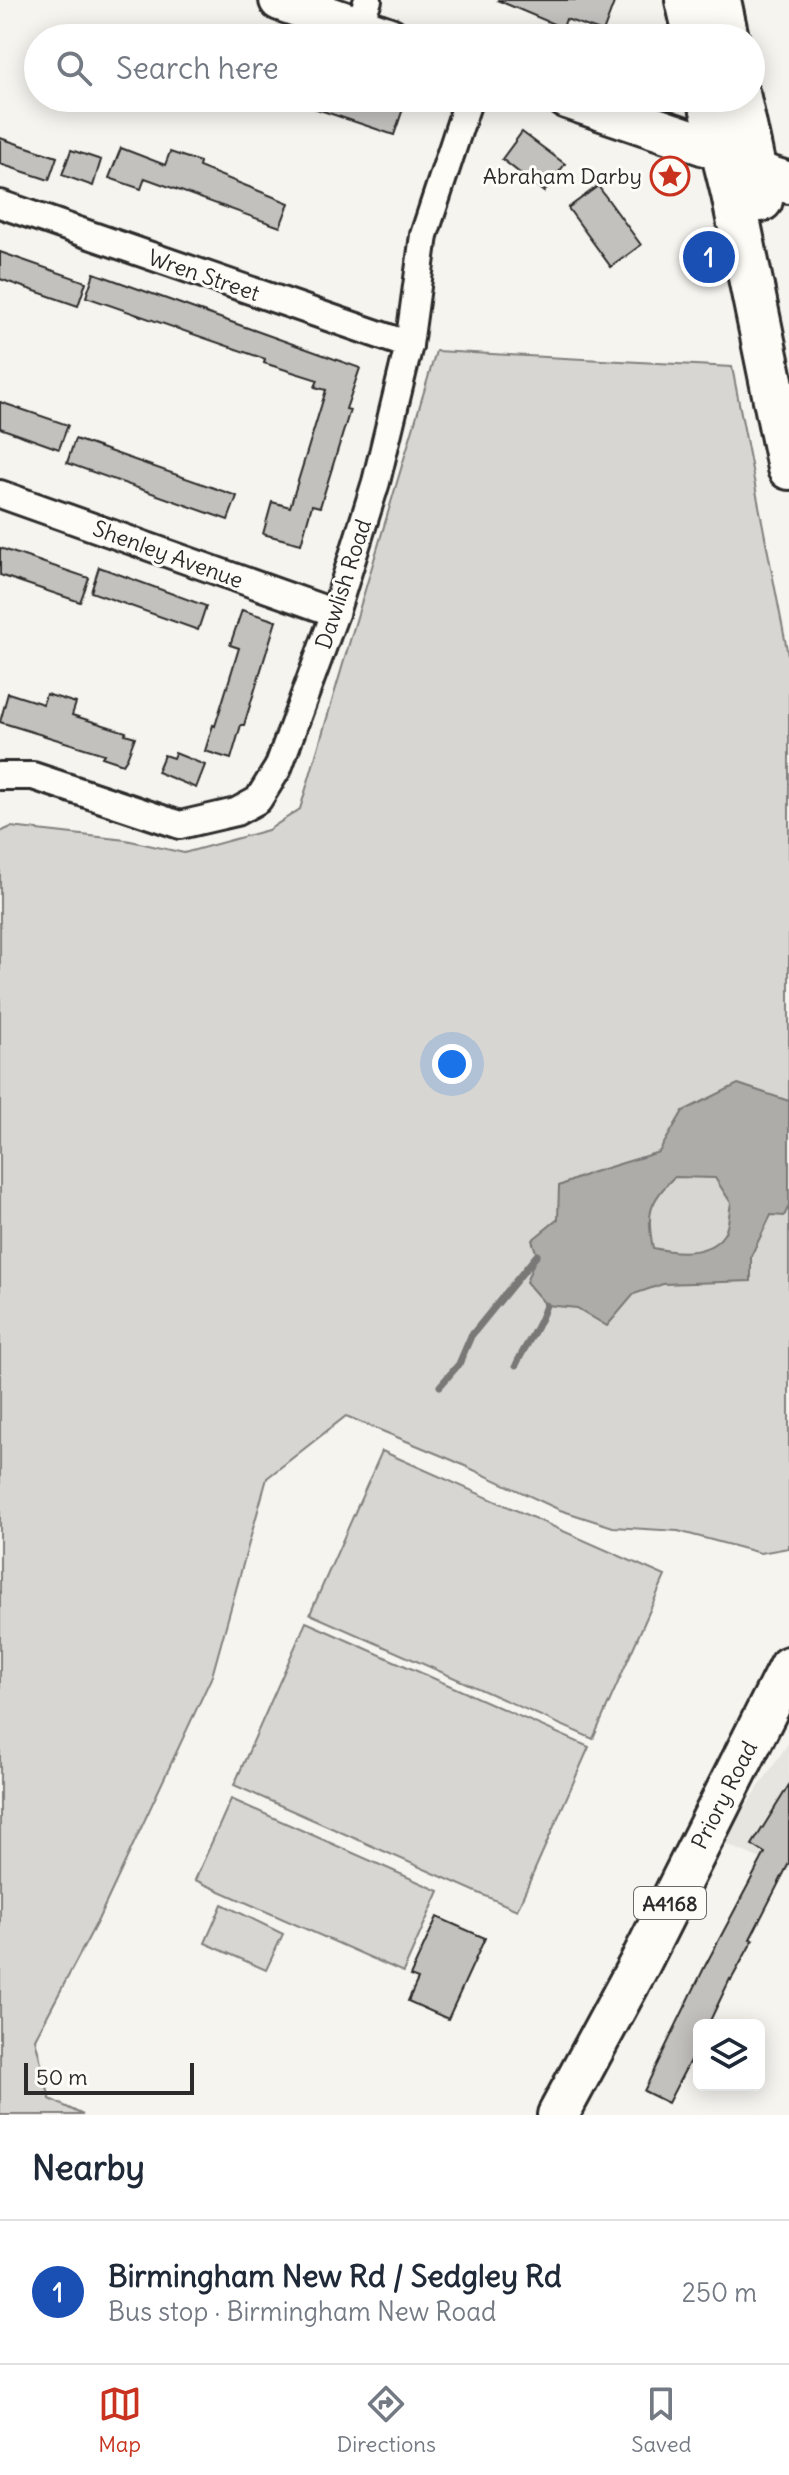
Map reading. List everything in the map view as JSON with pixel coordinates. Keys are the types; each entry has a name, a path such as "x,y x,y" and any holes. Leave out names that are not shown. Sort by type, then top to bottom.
{"highway":[{"path":"687,0 693,24"},
{"path":"719,0 724,24"},
{"path":"712,112 733,194 789,468"},
{"path":"745,112 772,178 789,327"}],"main road":[{"path":"280,0 372,22"},
{"path":"608,112 720,150 772,178"},
{"name":"Priory Road","path":"558,2115 640,1963 786,1677"}],"street":[{"name":"Dawlish Road","path":"0,776 33,776 180,825 236,812 258,800 278,768 335,613 376,482 409,345 424,235 464,112"},
{"name":"Wren Street","path":"0,204 409,345"},
{"name":"Shenley Avenue","path":"0,494 335,613"}],"shaded area":[{"path":"436,351 732,367 789,660 789,1548 760,1553 678,1531 613,1527 560,1510 346,1416 267,1478 212,1676 98,1920 35,2039 50,2099 83,2115 0,2115 0,832 11,827 126,840 184,853 268,830 300,809"},
{"path":"738,1084 789,1101 789,1206 784,1216 771,1215 751,1256 751,1281 663,1284 634,1294 607,1326 577,1308 546,1305 526,1282 537,1255 532,1240 558,1219 559,1186 659,1152 683,1111","holes":["674,1177 715,1178 731,1203 727,1227 718,1241 710,1247 692,1252 653,1248 650,1217 655,1201 666,1186"]},
{"path":"382,1451 665,1576 593,1739 310,1614"},
{"path":"306,1622 589,1747 517,1910 234,1785"},
{"path":"789,1742 789,1872 722,1842"},
{"path":"231,1799 439,1891 403,1972 195,1880"},
{"path":"222,1904 283,1934 266,1970 205,1943"}],"building":[{"path":"497,0 615,0 606,24 580,24 566,19 564,24 554,24"},
{"path":"326,112 402,112 394,135"},
{"path":"522,132 565,164 544,192 502,159"},
{"path":"0,138 57,157 49,180 0,164"},
{"path":"121,148 165,165 170,152 200,162 199,167 289,203 280,227 145,178 141,189 109,178"},
{"path":"71,150 101,160 93,186 62,175"},
{"path":"598,186 641,245 611,267 568,208"},
{"path":"0,252 86,282 78,306 0,279"},
{"path":"94,273 360,368 320,507 312,505 301,544 263,534 272,502 290,507 326,390 315,387 318,380 264,363 265,359 86,297"},
{"path":"0,402 68,425 59,449 0,428"},
{"path":"75,439 237,496 228,520 67,463"},
{"path":"0,548 89,578 80,602 0,575"},
{"path":"99,567 206,606 198,630 91,592"},
{"path":"242,610 276,621 231,759 205,751 239,648 230,645"},
{"path":"8,693 43,704 46,694 76,703 72,715 135,737 127,758 123,764 102,757 104,754 0,722"},
{"path":"175,753 205,765 196,788 157,772 164,755 173,758"},
{"path":"789,1785 789,1863 711,2019 693,2019 693,2055 668,2103 644,2091 765,1853 752,1845"},
{"path":"437,1917 485,1938 448,2019 408,2001 418,1979 410,1976"}],"waterway":[{"path":"440,1386 459,1364 471,1336 537,1255"},
{"path":"516,1365 546,1305"}],"place":[{"name":"Abraham Darby","path":"670,176"},
{"name":"Birmingham New Rd / Sedgley Rd","path":"709,257"}]}
